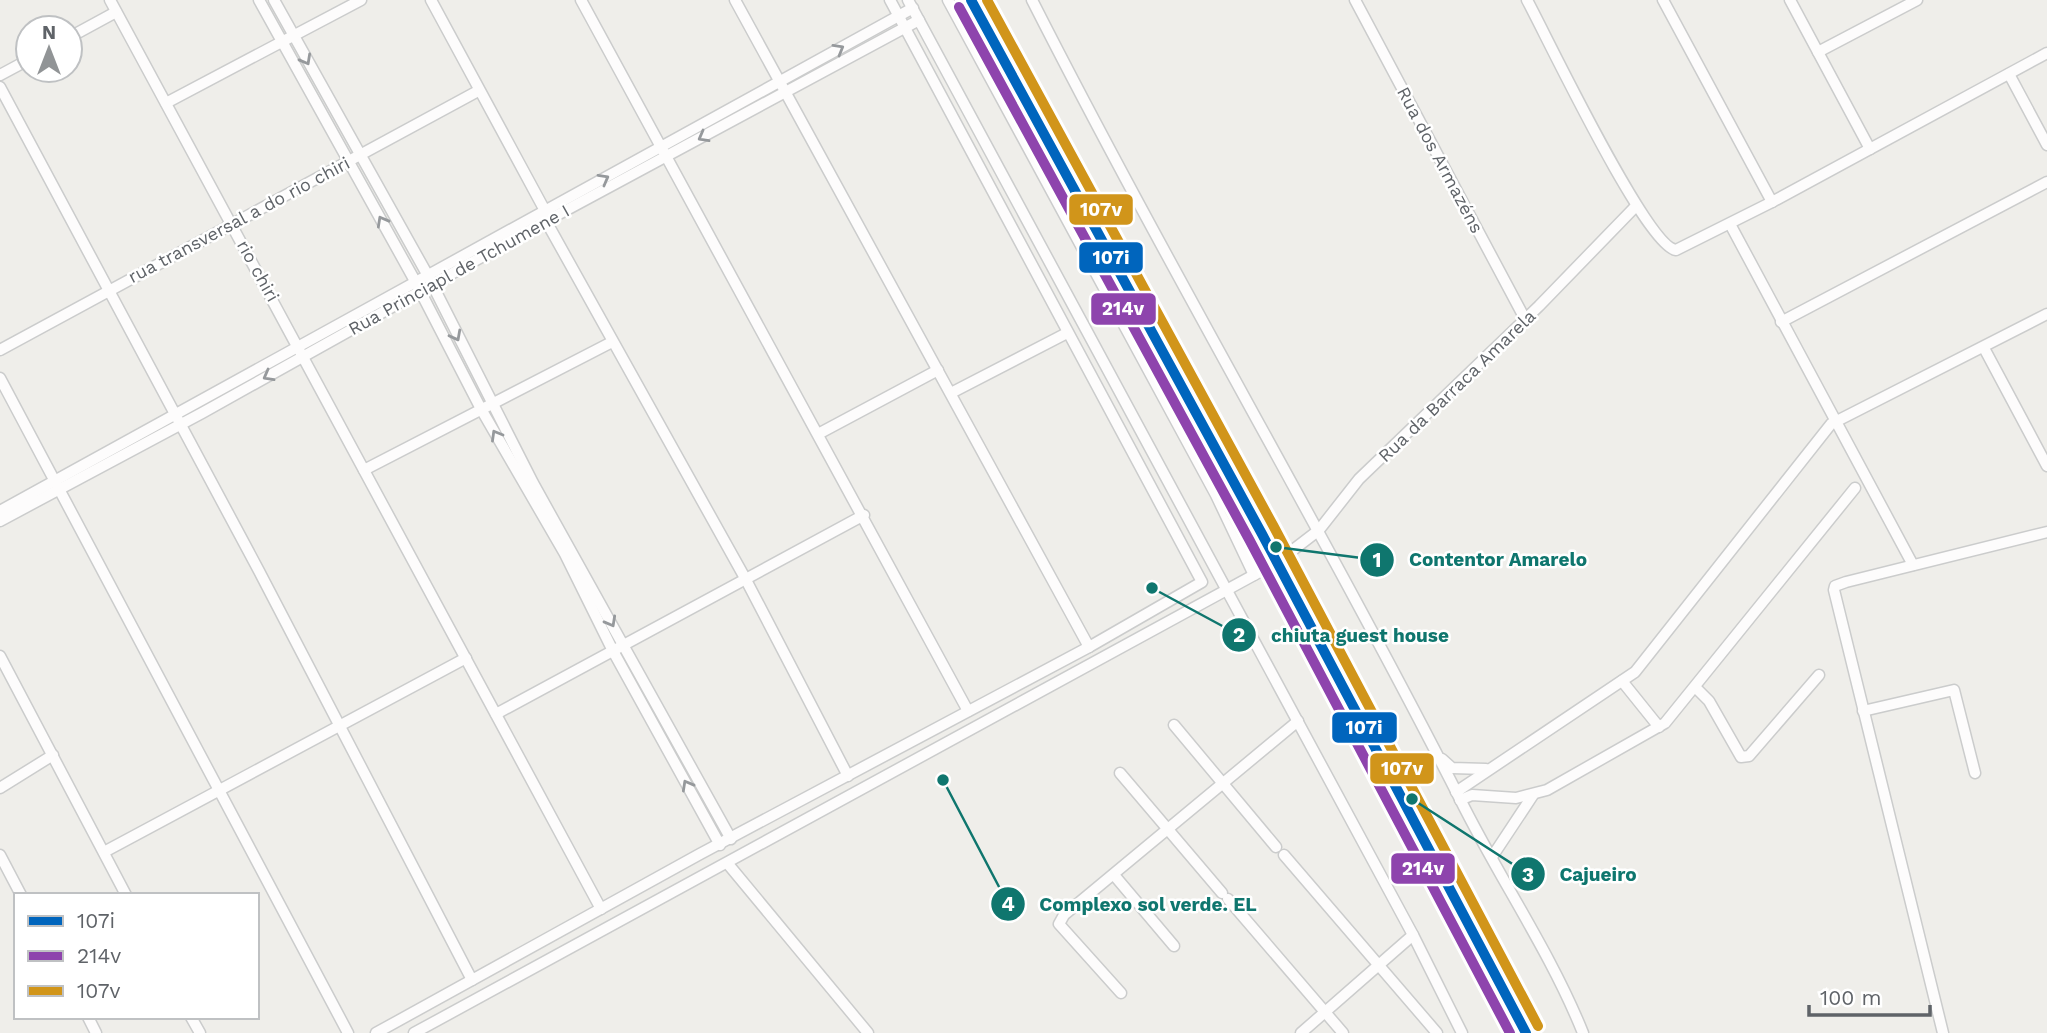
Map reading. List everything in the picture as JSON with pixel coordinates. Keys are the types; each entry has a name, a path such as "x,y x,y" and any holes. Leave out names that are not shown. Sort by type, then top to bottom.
{"highway":[{"path":"962,0 1513,1033"},
{"path":"971,0 1266,569 1527,1033"}],"street":[{"name":"rio chiri","path":"110,0 601,909"},
{"path":"259,0 349,160 481,409 565,554 613,651 720,845"},
{"path":"274,0 429,279 492,403 731,839"},
{"path":"166,103 361,0"},
{"path":"431,0 612,342 745,578 848,776"},
{"path":"582,0 820,433 968,711"},
{"path":"735,0 1089,647"},
{"path":"376,1033 1089,647 1202,582 890,0"},
{"path":"948,0 1210,484 1266,569"},
{"path":"1032,0 1319,530 1458,796 1565,988 1583,1033"},
{"name":"Rua dos Armazéns","path":"1355,0 1525,319"},
{"path":"1527,0 1636,206 1670,249 1682,249 2047,53"},
{"path":"1663,0 1772,202"},
{"path":"1790,0 1870,149"},
{"path":"1818,52 1916,0"},
{"path":"910,4 1413,935 1462,1033"},
{"name":"Rua Princiapl de Tchumene I","path":"545,216 668,157 898,15 910,4"},
{"path":"84,29 116,12"},
{"name":"Rua Princiapl de Tchumene I","path":"0,521 58,485 304,356 417,286 545,216 662,147 919,20"},
{"path":"2009,74 2047,145"},
{"path":"0,87 472,980"},
{"name":"rua transversal a do rio chiri","path":"0,350 478,91"},
{"path":"1782,322 2047,181"},
{"name":"Rua da Barraca Amarela","path":"414,1033 1266,569 1319,530 1360,479 1525,319 1636,206"},
{"path":"1730,224 1913,565"},
{"name":"Rua Princiapl de Tchumene I","path":"178,421 298,345 417,286"},
{"path":"1458,796 1489,769 1635,672 1825,430 1837,421 2047,314"},
{"path":"951,393 1067,333"},
{"path":"364,470 612,342"},
{"path":"1984,348 2047,466"},
{"path":"820,433 938,370"},
{"path":"0,378 348,1033"},
{"name":"Rua Princiapl de Tchumene I","path":"0,511 58,485"},
{"path":"1458,796 1517,798 1533,795 1582,772 1659,727 1696,688 1855,488"},
{"path":"496,714 864,515"},
{"path":"1943,1033 1833,590 1838,584 2047,532"},
{"path":"0,656 125,893"},
{"path":"104,852 466,658"},
{"path":"1696,688 1709,701 1741,757 1745,757 1749,756 1819,675"},
{"path":"1622,681 1659,727"},
{"path":"1863,711 1954,690 1975,773"},
{"path":"1121,993 1059,924 1064,915 1298,721"},
{"path":"1174,725 1276,846"},
{"path":"1436,754 1452,768 1489,769"},
{"path":"0,788 54,755"},
{"path":"1120,773 1343,1033"},
{"path":"1492,857 1533,795"},
{"path":"0,855 20,893"},
{"path":"1284,855 1437,1033"},
{"path":"728,864 868,1033"},
{"path":"1114,875 1174,946"},
{"path":"1301,1033 1413,935"}],"transit line":[{"name":"107i","path":"971,0 1262,534 1526,1033"},
{"name":"107v","path":"987,0 1274,527 1538,1026"},
{"name":"214v","path":"959,7 1250,541 1510,1033"}],"place":[{"name":"Contentor Amarelo","path":"1276,547"},
{"name":"chiuta guest house","path":"1152,588"},
{"name":"Complexo sol verde. EL","path":"943,780"},
{"name":"Cajueiro","path":"1412,799"}]}
